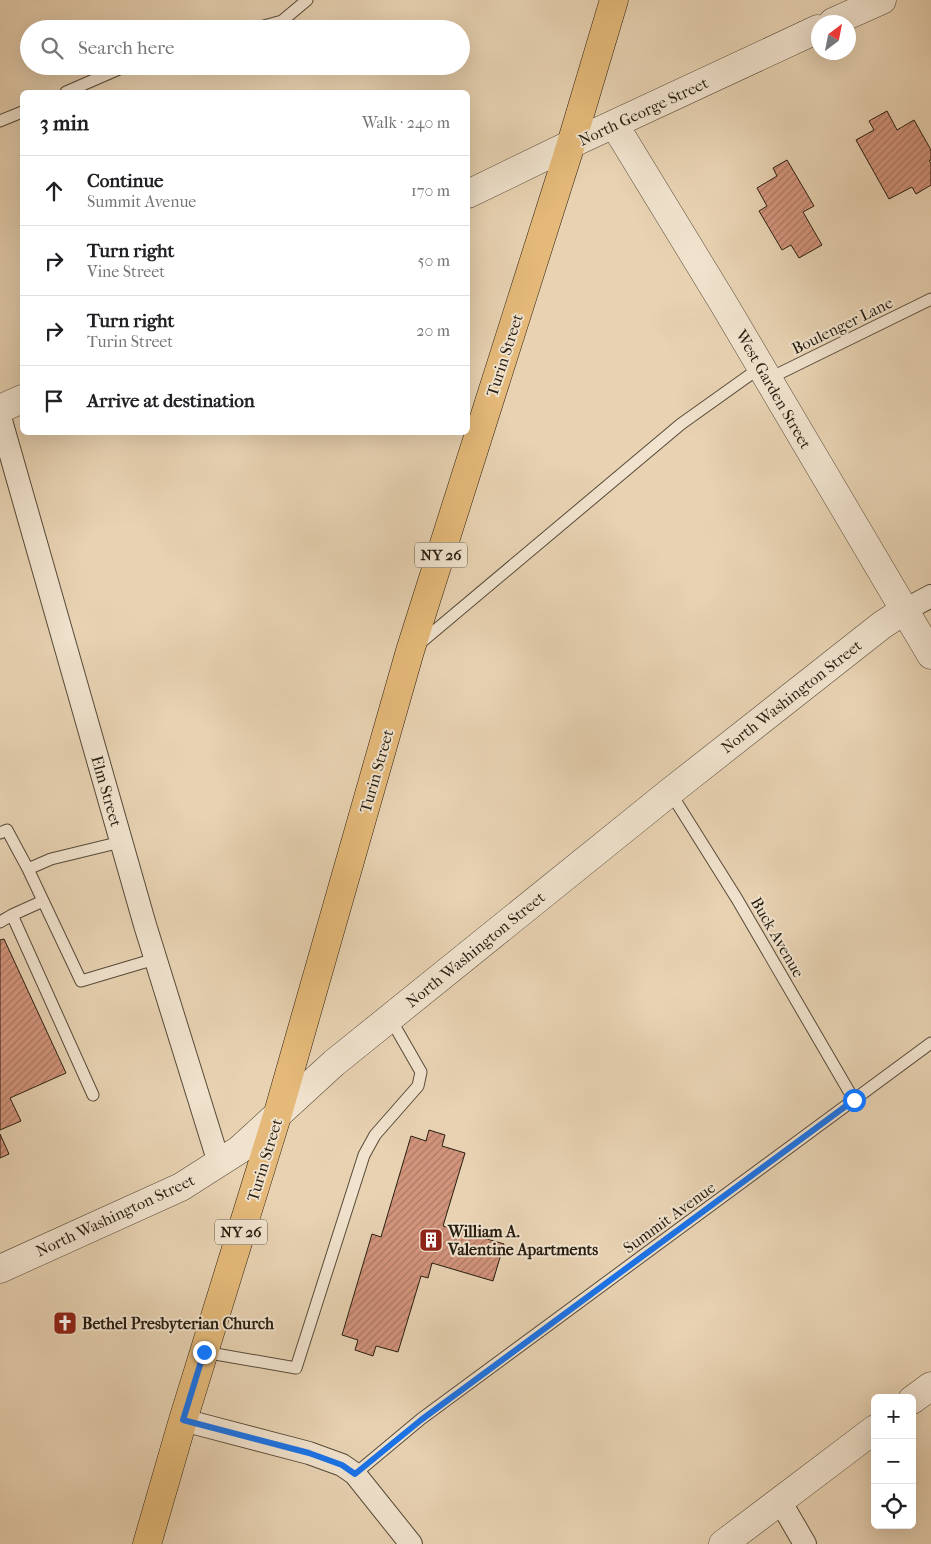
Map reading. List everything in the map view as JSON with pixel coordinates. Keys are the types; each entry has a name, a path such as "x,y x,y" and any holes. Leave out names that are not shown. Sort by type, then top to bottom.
{"main road":[{"name":"Turin Street","path":"147,1544 183,1420 278,1113 410,651 571,144 614,0"}],"street":[{"path":"849,15 882,0"},
{"name":"North George Street","path":"470,193 811,32"},
{"name":"West Garden Street","path":"614,124 765,373 931,655"},
{"path":"0,409 20,400"},
{"name":"Elm Street","path":"0,417 155,959 218,1163"},
{"name":"North Washington Street","path":"0,1269 181,1187 239,1150 334,1063 670,792 882,625 904,610 931,596"},
{"path":"916,1397 931,1386"},
{"path":"183,1420 309,1453 342,1465 355,1474 411,1544"},
{"path":"723,1544 871,1432"},
{"path":"780,1501 805,1544"}],"lane":[{"path":"283,20 307,0"},
{"path":"71,90 105,75"},
{"path":"0,122 20,113"},
{"name":"Boulenger Lane","path":"410,651 681,424 765,373 931,299"},
{"name":"Buck Avenue","path":"670,792 737,899 854,1100"},
{"path":"0,833 7,830 81,982 155,959"},
{"path":"28,870 51,859 121,842"},
{"path":"0,922 43,901"},
{"path":"12,915 93,1095"},
{"path":"204,1352 296,1368 364,1155 375,1135 418,1086 422,1072 390,1018"},
{"name":"Summit Avenue","path":"355,1474 421,1420 931,1043"}],"building":[{"path":"887,111 897,130 914,120 931,150 931,160 929,161 931,163 931,185 916,194 912,187 889,199 856,140 874,130 869,121"},
{"path":"787,160 814,206 803,212 822,245 799,258 791,245 782,250 759,211 767,206 757,188 777,176 773,168"},
{"path":"4,939 66,1073 10,1098 21,1121 0,1130 0,940"},
{"name":"William A. Valentine Apartments","path":"429,1130 445,1135 442,1146 465,1153 443,1226 504,1244 493,1281 432,1263 428,1278 421,1276 398,1352 376,1346 373,1356 355,1350 358,1340 342,1335 372,1234 381,1237 411,1136 426,1141"},
{"path":"0,1134 9,1154 0,1158"}],"place":[{"name":"William A. Valentine Apartments","path":"431,1240"},
{"name":"Bethel Presbyterian Church","path":"65,1323"}],"route":[{"path":"204,1352 183,1420 309,1453 342,1465 355,1474 421,1420 854,1100"}]}
